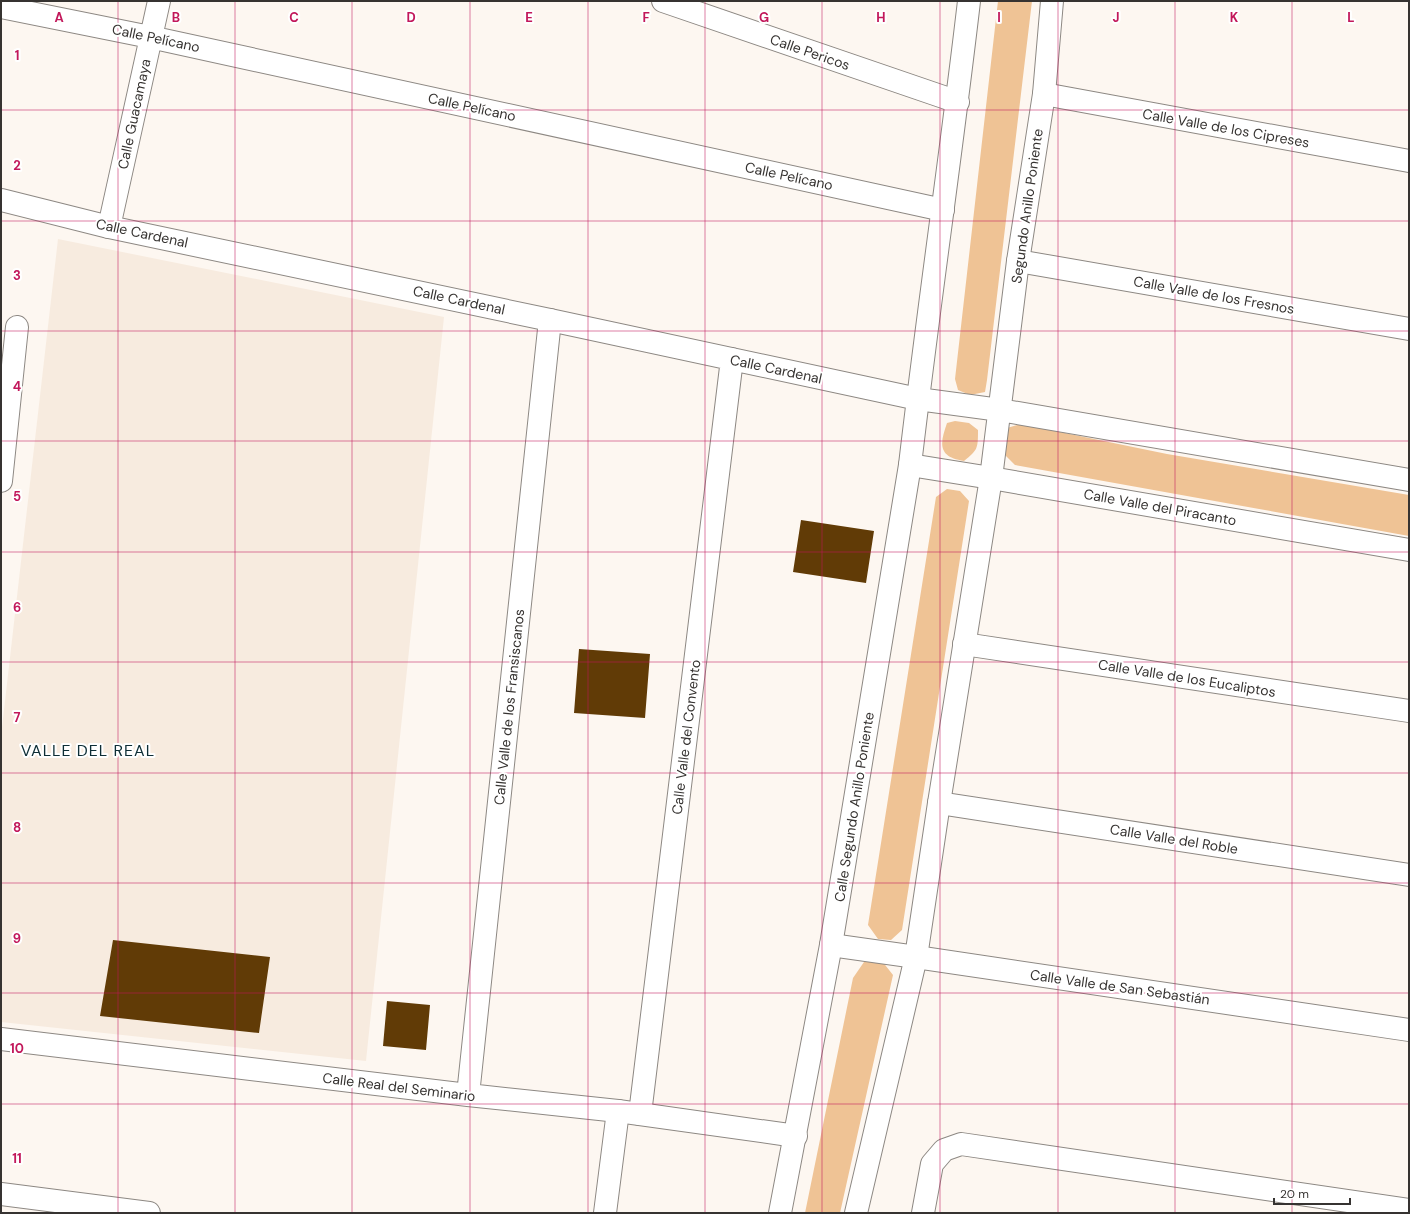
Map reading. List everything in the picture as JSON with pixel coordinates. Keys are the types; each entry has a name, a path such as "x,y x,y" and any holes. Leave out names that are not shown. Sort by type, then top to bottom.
{"street":[{"name":"Calle Guacamaya","path":"109,227 159,1"},
{"name":"Calle Pericos","path":"663,1 958,102"},
{"path":"969,1 958,102 918,399 1000,410 1409,480"},
{"name":"Segundo Anillo Poniente","path":"1000,410 1018,261 1044,94 1052,1"},
{"name":"Calle Pelícano","path":"1,7 150,37 943,210"},
{"name":"Calle Valle de los Cipreses","path":"1044,94 1409,161"},
{"name":"Calle Cardenal","path":"1,200 109,227 918,399"},
{"name":"Calle Valle de los Fresnos","path":"1018,261 1409,329"},
{"name":"Calle Valle de los Fransiscanos","path":"468,1095 550,320"},
{"path":"1,481 17,327"},
{"name":"Calle Valle del Convento","path":"640,1114 732,359"},
{"name":"Calle Segundo Anillo Poniente","path":"780,1213 796,1136 831,946 910,465 918,399"},
{"path":"856,1213 916,957 991,478 1000,410"},
{"name":"Calle Valle del Piracanto","path":"910,465 1409,550"},
{"name":"Calle Valle de los Eucaliptos","path":"964,644 1409,711"},
{"name":"Calle Valle del Roble","path":"939,803 1409,875"},
{"name":"Calle Valle de San Sebastián","path":"831,946 916,957 1409,1030"},
{"name":"Calle Real del Seminario","path":"1,1039 468,1095 618,1111 796,1136"},
{"path":"604,1213 618,1111"},
{"path":"922,1213 932,1164 944,1150 961,1144 1409,1210"},
{"path":"1,1194 149,1213"}],"shaded area":[{"path":"998,1 1032,1 987,380 985,392 970,395 958,390 955,379"},
{"path":"58,239 444,317 366,1061 1,1022 1,736"},
{"path":"955,421 969,423 978,430 978,441 975,451 964,461 949,456 943,448 942,443 947,423"},
{"path":"1021,424 1167,454 1409,495 1409,536 1015,465 1004,454 1007,428"},
{"path":"947,489 960,491 969,501 902,930 891,940 878,939 868,925 936,497"},
{"path":"882,961 893,975 840,1213 805,1213 853,978 864,962"}],"building":[{"path":"801,520 874,531 866,583 793,572"},
{"path":"579,649 650,654 645,718 574,713"},
{"path":"113,940 270,957 259,1033 100,1016"},
{"path":"387,1001 430,1005 426,1050 383,1046"}],"district":[{"name":"VALLE DEL REAL","path":"88,750"}]}
